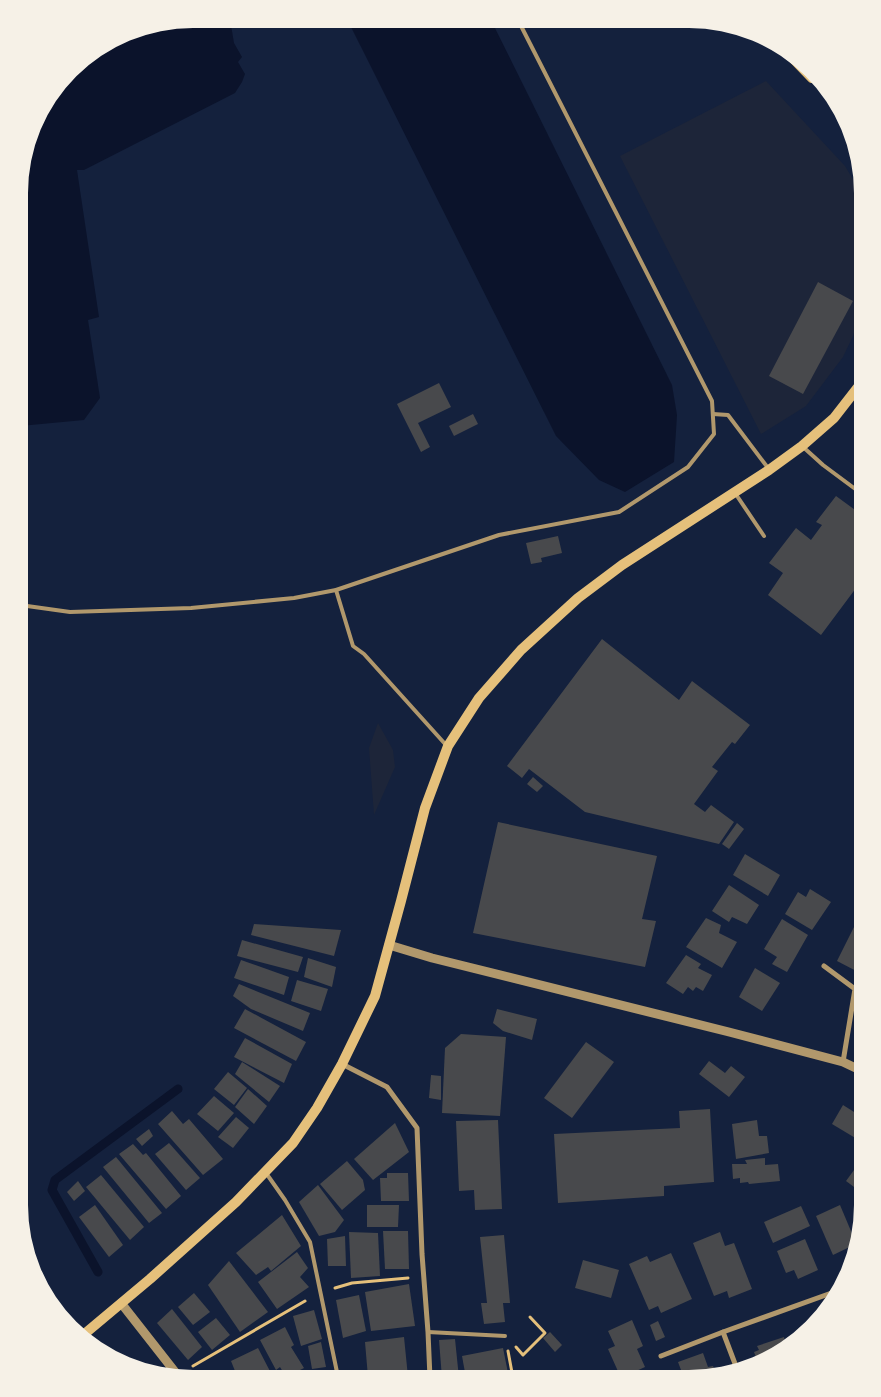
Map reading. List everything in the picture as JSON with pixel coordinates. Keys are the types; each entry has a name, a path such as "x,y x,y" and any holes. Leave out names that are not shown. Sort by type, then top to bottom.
{"main road":[{"path":"88,1331 236,1202 293,1143 317,1108 342,1064 375,996 425,808 448,746 479,698 521,650 578,598 622,565 735,493 802,446 834,418 854,393"}],"street":[{"path":"389,945 441,960 843,1062 853,1067"},
{"path":"824,966 853,987"},
{"path":"843,1062 853,1005"},
{"path":"342,1064 388,1087 417,1128 423,1276 430,1370"},
{"path":"661,1356 826,1295"},
{"path":"121,1303 172,1368"},
{"path":"724,1332 735,1362"}],"lane":[{"path":"28,606 70,612 191,608 294,598 336,590 499,535 619,512 688,467 714,434 712,401 522,28"},
{"path":"713,414 728,415 769,470"},
{"path":"802,446 854,488"},
{"path":"735,493 764,536"},
{"path":"336,590 354,646 448,746"},
{"path":"265,1172 285,1200 310,1242 337,1370"},
{"path":"428,1332 505,1336"}],"path":[{"path":"189,1370 321,1292 352,1283 423,1276"},
{"path":"505,1336 522,1355 545,1334 530,1317"},
{"path":"505,1336 511,1370"}],"shaded area":[{"path":"232,28 234,43 242,57 238,62 245,74 235,93 84,170 77,170 99,317 88,320 100,398 84,420 28,425 28,193 31,160 40,129 55,101 84,68 101,55 129,40 171,29"},
{"path":"352,28 495,28 672,385 677,415 674,462 625,492 599,480 556,436"},
{"path":"766,81 845,166 853,179 853,336 843,357 806,406 761,434 620,156"},
{"path":"378,723 393,750 395,767 374,815 369,748"}],"building":[{"path":"818,282 853,301 803,394 769,376"},
{"path":"439,383 451,407 418,423 430,447 421,452 397,404"},
{"path":"473,414 478,424 454,436 449,426"},
{"path":"836,496 854,509 854,591 821,635 768,595 783,573 769,563 796,528 811,540 822,525 816,522"},
{"path":"558,536 562,553 541,558 542,562 531,564 526,543"},
{"path":"602,639 679,700 692,681 750,725 735,744 732,742 712,767 718,771 694,804 705,812 711,805 734,822 719,844 585,812 529,769 522,778 507,766"},
{"path":"533,777 543,786 537,792 527,784"},
{"path":"498,822 657,856 642,919 656,921 645,967 473,933"},
{"path":"737,823 744,829 729,849 722,844"},
{"path":"745,854 780,875 768,896 733,875"},
{"path":"729,885 759,905 747,924 732,917 729,922 712,911"},
{"path":"810,889 831,902 812,930 785,914 798,892 806,897"},
{"path":"706,918 721,925 719,933 737,942 722,968 686,947"},
{"path":"782,919 808,935 787,972 772,964 777,957 764,949"},
{"path":"254,924 341,930 334,956 251,935"},
{"path":"853,928 853,969 837,961"},
{"path":"242,940 303,957 298,972 237,956"},
{"path":"686,955 701,964 698,968 712,975 703,991 696,987 693,991 688,987 683,994 666,983"},
{"path":"308,958 336,967 332,987 304,977"},
{"path":"241,960 289,977 284,995 234,978"},
{"path":"755,968 780,983 762,1011 739,997"},
{"path":"297,980 328,989 321,1011 291,1001"},
{"path":"239,984 310,1013 303,1031 251,1009 233,996"},
{"path":"245,1009 306,1042 296,1061 234,1028"},
{"path":"497,1009 537,1019 532,1040 503,1031 493,1023"},
{"path":"461,1034 506,1037 500,1116 442,1113 445,1048"},
{"path":"245,1038 292,1064 284,1083 234,1057"},
{"path":"586,1042 614,1062 572,1118 544,1098"},
{"path":"709,1061 725,1073 731,1066 745,1077 729,1097 699,1074"},
{"path":"242,1062 280,1086 269,1102 235,1074"},
{"path":"228,1072 247,1088 234,1105 214,1089"},
{"path":"431,1075 441,1076 441,1100 429,1098"},
{"path":"248,1089 267,1106 254,1124 235,1107"},
{"path":"214,1096 234,1113 218,1131 197,1114"},
{"path":"843,1105 853,1111 853,1137 832,1124"},
{"path":"710,1109 714,1182 664,1186 664,1196 558,1203 554,1134 680,1128 679,1111"},
{"path":"172,1111 183,1124 189,1119 223,1159 203,1175 158,1124"},
{"path":"236,1117 249,1128 233,1148 218,1137"},
{"path":"498,1120 502,1209 475,1210 474,1190 459,1191 456,1121"},
{"path":"757,1120 759,1136 767,1136 769,1153 736,1159 732,1124"},
{"path":"395,1123 409,1152 373,1180 354,1159"},
{"path":"149,1129 153,1136 142,1146 136,1139"},
{"path":"169,1143 200,1178 186,1190 155,1154"},
{"path":"133,1144 143,1155 146,1153 181,1196 166,1209 119,1154"},
{"path":"116,1157 162,1213 149,1223 103,1167"},
{"path":"765,1158 765,1165 778,1164 780,1181 749,1184 748,1182 740,1183 740,1178 733,1179 732,1164 747,1164 745,1160"},
{"path":"347,1161 363,1180 365,1190 342,1210 320,1184"},
{"path":"853,1171 853,1186 846,1181"},
{"path":"387,1173 408,1173 409,1201 381,1201 380,1178 387,1178"},
{"path":"101,1175 144,1227 130,1240 86,1187"},
{"path":"78,1181 85,1191 74,1201 67,1192"},
{"path":"318,1185 344,1220 335,1232 319,1236 299,1202"},
{"path":"95,1205 123,1245 109,1257 79,1217"},
{"path":"367,1205 399,1205 398,1227 367,1227"},
{"path":"840,1205 851,1231 847,1248 833,1255 816,1216"},
{"path":"801,1206 810,1226 773,1243 764,1222"},
{"path":"282,1215 301,1246 271,1271 268,1267 256,1275 236,1253"},
{"path":"383,1231 408,1231 409,1269 385,1269"},
{"path":"349,1232 378,1233 380,1276 351,1278"},
{"path":"720,1232 725,1246 734,1243 752,1289 729,1298 727,1291 714,1296 693,1243"},
{"path":"504,1235 510,1303 503,1303 505,1322 484,1324 481,1303 487,1303 480,1237"},
{"path":"345,1236 346,1266 328,1266 327,1239"},
{"path":"805,1239 818,1270 798,1279 794,1270 786,1273 777,1251"},
{"path":"297,1252 308,1268 300,1277 309,1287 277,1309 258,1282"},
{"path":"671,1253 692,1299 661,1313 658,1306 649,1310 629,1264 647,1256 650,1262"},
{"path":"583,1260 619,1270 611,1298 575,1288"},
{"path":"229,1261 268,1312 240,1332 208,1285"},
{"path":"409,1284 415,1326 371,1331 365,1292"},
{"path":"194,1293 210,1312 193,1325 178,1307"},
{"path":"359,1295 366,1331 343,1338 336,1300"},
{"path":"172,1309 202,1347 188,1360 157,1323"},
{"path":"314,1310 322,1339 301,1346 293,1316"},
{"path":"216,1318 230,1335 212,1350 198,1332"},
{"path":"632,1320 643,1346 637,1349 645,1367 638,1370 617,1370 608,1349 615,1346 608,1331"},
{"path":"658,1321 665,1337 656,1341 650,1325"},
{"path":"285,1327 294,1345 291,1347 304,1368 300,1370 282,1370 280,1367 276,1370 260,1340"},
{"path":"550,1332 562,1345 555,1352 543,1338"},
{"path":"404,1337 407,1370 367,1370 365,1342"},
{"path":"784,1337 755,1355 754,1352 759,1350 757,1346"},
{"path":"455,1339 458,1370 441,1370 439,1340"},
{"path":"321,1342 326,1367 312,1369 308,1346"},
{"path":"258,1348 269,1370 235,1370 231,1361"},
{"path":"503,1348 507,1370 465,1370 462,1356"},
{"path":"703,1353 708,1367 713,1367 681,1370 678,1362"}],"waterway":[{"path":"98,1272 52,1190 55,1180 178,1089"}]}
